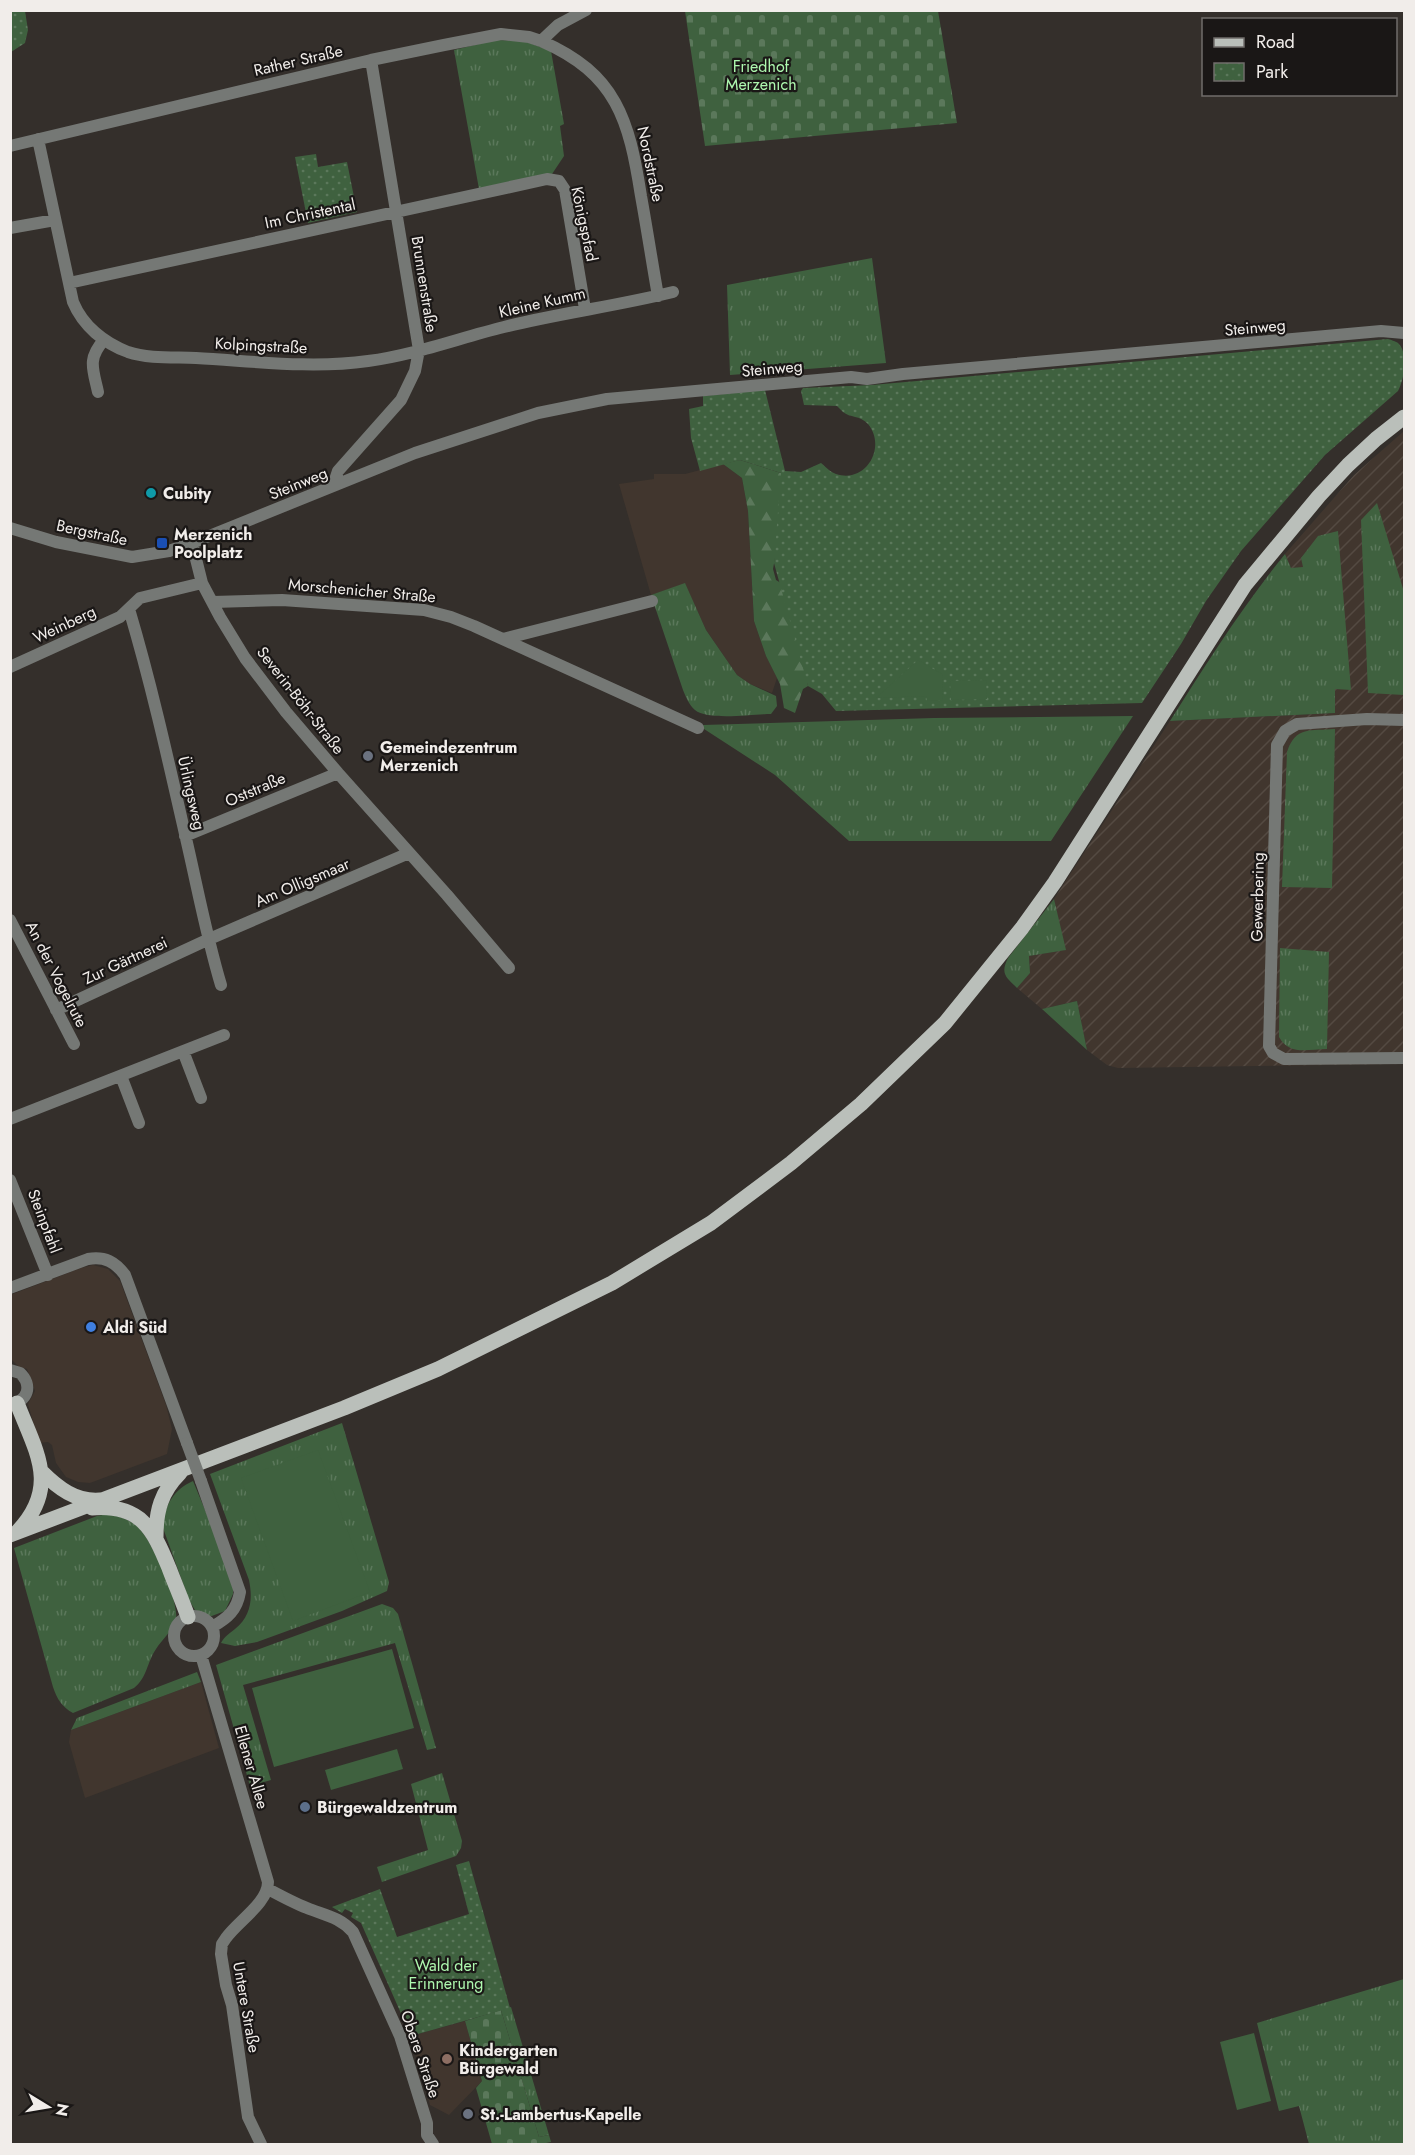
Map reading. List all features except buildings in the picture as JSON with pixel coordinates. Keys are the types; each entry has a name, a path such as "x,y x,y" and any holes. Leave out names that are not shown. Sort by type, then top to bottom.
{"main road":[{"path":"13,1534 344,1408 438,1369 612,1283 711,1223 791,1163 853,1112 945,1023 1022,928 1055,882 1245,585 1319,495 1376,439 1404,417"},
{"path":"13,1534 29,1520 42,1489 42,1472 14,1404"},
{"path":"156,1538 158,1506 173,1480 184,1469"},
{"path":"42,1472 53,1483 79,1498 94,1500 109,1498"},
{"path":"83,1509 101,1507 119,1510 147,1525 156,1538 188,1617"}],"street":[{"path":"541,41 558,25 586,10"},
{"name":"Rather Straße","path":"10,146 371,60 501,34 529,37 541,41"},
{"name":"Nordstraße","path":"541,41 562,50 590,70 605,86 623,118 636,161 658,296"},
{"name":"Brunnenstraße","path":"333,486 338,471 401,400 416,371 419,350 371,60"},
{"name":"Kolpingstraße","path":"38,139 77,312 104,340 131,353 143,355 321,364 369,361 419,350"},
{"name":"Im Christental","path":"69,282 547,179 558,181"},
{"name":"Königspfad","path":"558,181 565,190 585,309"},
{"path":"10,228 56,220"},
{"name":"Kleine Kumm","path":"419,350 505,327 673,292"},
{"name":"Steinweg","path":"169,551 414,453 538,413 607,399 851,377 873,378 1404,330"},
{"path":"98,392 92,363 96,348 104,340"},
{"name":"Bergstraße","path":"10,528 56,542 120,555 144,556 169,551"},
{"name":"Severin-Böhr-Straße","path":"192,543 202,583 245,658 286,712 509,968"},
{"name":"Weinberg","path":"10,667 120,617 140,598 202,583"},
{"name":"Morschenicher Straße","path":"213,602 282,600 424,610 451,617 698,728"},
{"path":"503,639 652,601"},
{"name":"Ürlingsweg","path":"129,609 142,651 186,836 207,940 221,985"},
{"name":"Gewerbering","path":"1404,720 1366,719 1297,724 1285,731 1277,745 1269,1046 1273,1053 1284,1059 1404,1058"},
{"name":"Oststraße","path":"186,836 338,773"},
{"name":"Am Olligsmaar","path":"207,940 409,853"},
{"name":"An der Vogelrute","path":"10,920 74,1044"},
{"name":"Zur Gärtnerei","path":"56,1010 207,940"},
{"path":"10,1119 224,1035"},
{"path":"183,1051 201,1098"},
{"path":"121,1076 139,1123"},
{"name":"Steinpfahl","path":"10,1180 48,1275"},
{"path":"10,1288 80,1261 97,1257 115,1263 126,1275 240,1592 238,1605 229,1617 212,1627"},
{"path":"10,1370 20,1373 28,1386 25,1396 14,1404"},
{"path":"188,1617 202,1618 212,1627 214,1639 201,1655 185,1654 175,1643 176,1627 188,1617"},
{"name":"Ellener Allee","path":"201,1655 266,1874 268,1889"},
{"name":"Obere Straße","path":"268,1889 346,1924 353,1932 400,2036 427,2123 427,2142"},
{"name":"Untere Straße","path":"261,2145 248,2117 232,2005 221,1954 222,1944 230,1932 264,1898 268,1889"}],"shaded area":[{"path":"1404,431 1404,1064 1118,1068 1107,1065 1087,1050 1077,1001 1042,1009 1017,988 1030,973 1029,956 1065,950 1054,899 1170,721 1335,713 1334,666 1285,554 1354,475"},
{"path":"723,464 742,478 748,511 754,621 766,656 777,678 772,693 750,684 737,675 706,630 685,584 651,595 619,484 654,479 654,474 685,474"},
{"path":"93,1265 108,1269 120,1281 166,1405 172,1429 167,1454 90,1483 78,1482 66,1477 56,1463 52,1445 48,1442 39,1443 28,1404 35,1391 27,1369 19,1367 11,1359 10,1295"},
{"path":"201,1682 219,1748 85,1798 69,1742 71,1730"},
{"name":"Kindergarten Bürgewald","path":"465,2021 482,2081 449,2115 430,2105 411,2036"}],"green space":[{"path":"11,10 25,11 28,30 25,43 11,52"},
{"name":"Friedhof Merzenich","path":"685,11 938,11 957,123 705,146"},
{"path":"495,40 524,41 551,51 564,124 560,126 564,156 552,174 479,189 454,50"},
{"path":"316,154 318,167 347,162 357,212 308,223 295,157"},
{"path":"872,258 886,363 730,375 727,285"},
{"path":"1388,339 1398,343 1403,353 1404,374 1398,391 1325,455 1241,551 1206,601 1142,703 836,711 822,694 808,686 774,563 781,473 740,460 700,471 691,438 689,409 703,406 703,396 765,390 785,471 801,472 821,463 834,473 847,476 864,469 870,461 874,453 873,433 865,421 846,414 837,406 804,405 801,391 803,388 872,385"},
{"path":"740,460 781,473 800,473 773,569 776,580 802,596 797,617 808,686 803,689 795,713 784,708 780,684 766,656 754,621 748,511 742,478 723,464"},
{"path":"1377,503 1404,592 1404,695 1368,693 1361,520"},
{"path":"1338,531 1351,690 1335,689 1335,713 1170,721 1239,615 1285,554 1291,568 1303,567 1301,558 1318,536"},
{"path":"685,583 706,630 737,675 776,696 777,706 771,714 710,715 695,710 689,703 651,595"},
{"path":"918,660 942,674 943,700 927,701 926,696 876,698"},
{"path":"986,680 987,699 951,700 950,681"},
{"path":"1133,716 1051,841 849,841 775,775 701,727 703,725 934,718"},
{"path":"1335,729 1332,888 1282,887 1287,752 1294,738 1299,734 1311,730"},
{"path":"1054,899 1066,950 1029,956 1030,973 1017,988 1004,972 1008,958"},
{"path":"1280,948 1329,952 1327,1049 1294,1049 1283,1043 1279,1037"},
{"path":"1077,1001 1087,1050 1042,1009"},
{"path":"342,1423 389,1582 387,1591 342,1611 257,1642 235,1646 221,1643 248,1613 251,1594 249,1580 210,1474"},
{"path":"318,1450 370,1592 293,1621 241,1478"},
{"path":"193,1481 233,1586 233,1594 225,1611 209,1617 195,1610 189,1600 163,1528 165,1513 171,1500 180,1489"},
{"path":"108,1514 130,1521 143,1533 169,1585 176,1618 153,1654 142,1680 134,1688 73,1713 60,1702 53,1687 14,1548 97,1516"},
{"path":"382,1604 393,1608 398,1614 436,1748 427,1750 395,1643 243,1685 271,1780 250,1786 216,1665"},
{"path":"392,1649 414,1728 274,1767 252,1688"},
{"path":"197,1672 201,1682 71,1730 77,1718"},
{"path":"397,1749 403,1769 331,1790 325,1770"},
{"path":"442,1773 462,1841 461,1848 456,1856 382,1882 377,1867 428,1850 411,1784"},
{"name":"Wald der Erinnerung","path":"469,1861 510,2008 411,2036 361,1923 351,1917 353,1913 345,1909 342,1913 332,1907 380,1889 397,1937 469,1914 456,1865"},
{"path":"1404,1979 1404,2144 1309,2144 1299,2106 1279,2111 1257,2023"},
{"path":"511,2007 549,2135 539,2137 501,2010"},
{"path":"501,2010 539,2137 549,2135 551,2142 492,2144 476,2088 482,2081 465,2021"},
{"path":"1254,2033 1271,2101 1237,2110 1220,2042"}],"place":[{"name":"Cubity","path":"151,493"},
{"name":"Merzenich Poolplatz","path":"162,543"},
{"name":"Gemeindezentrum Merzenich","path":"368,756"},
{"name":"Aldi Süd","path":"91,1327"},
{"name":"Bürgewaldzentrum","path":"305,1807"},
{"name":"Kindergarten Bürgewald","path":"447,2059"},
{"name":"St.-Lambertus-Kapelle","path":"468,2114"}]}
